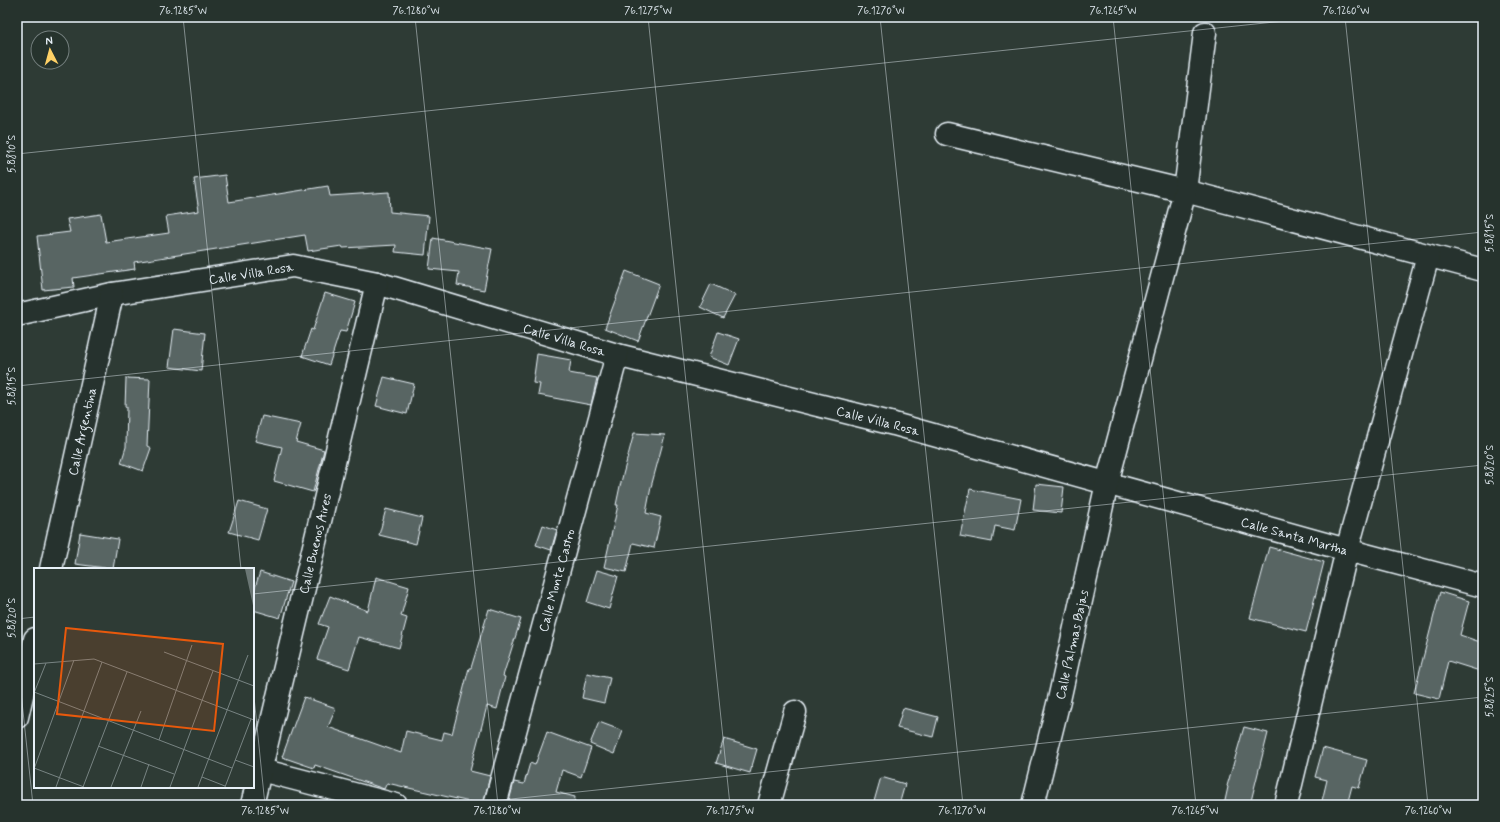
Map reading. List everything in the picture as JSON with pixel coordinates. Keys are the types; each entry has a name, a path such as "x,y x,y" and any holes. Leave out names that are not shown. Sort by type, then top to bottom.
{"street":[{"name":"Calle Palmas Bajas","path":"1033,805 1059,700 1107,483 1185,191 1205,33"},
{"path":"947,134 1185,191 1483,270"},
{"path":"1286,805 1347,550 1428,256"},
{"name":"Calle Villa Rosa","path":"17,315 112,294 293,266 377,283 617,355 894,424 1107,483"},
{"name":"Calle Buenos Aires","path":"252,805 257,768 377,283"},
{"name":"Calle Argentina","path":"51,568 112,294"},
{"name":"Calle Monte Castro","path":"494,805 617,355"},
{"name":"Calle Santa Martha","path":"1107,483 1347,550 1483,586"},
{"path":"22,710 34,644"},
{"path":"769,805 795,712"},
{"path":"257,768 396,805"}],"building":[{"path":"225,175 229,202 328,186 330,196 389,192 390,212 429,216 425,255 395,252 396,245 343,248 342,246 308,251 305,235 134,262 135,269 73,278 74,287 43,290 37,236 70,232 67,219 101,214 106,242 169,233 166,216 199,211 194,179"},
{"path":"433,238 492,249 484,290 457,285 459,272 429,269"},
{"path":"626,271 659,284 638,341 605,328"},
{"path":"711,284 735,295 723,318 700,307"},
{"path":"325,293 355,302 346,332 340,331 329,365 302,356 311,329 313,330"},
{"path":"174,329 205,333 201,371 169,367"},
{"path":"718,332 739,339 729,365 709,357"},
{"path":"537,354 571,360 569,373 597,378 591,405 538,395 540,384 533,383"},
{"path":"384,377 414,384 407,414 376,406"},
{"path":"126,378 150,379 147,446 151,448 143,471 121,463 126,447"},
{"path":"262,416 301,424 296,442 324,450 313,492 274,481 282,447 255,441"},
{"path":"634,433 665,435 651,487 646,513 661,517 654,548 633,543 626,572 604,567 618,505 616,505 620,486"},
{"path":"1036,484 1064,487 1061,513 1033,510"},
{"path":"970,489 1021,499 1015,530 995,526 992,542 960,536"},
{"path":"239,501 267,509 258,540 229,532"},
{"path":"386,509 422,518 416,544 379,535"},
{"path":"543,525 557,530 551,550 536,545"},
{"path":"80,533 118,539 113,568 75,564"},
{"path":"1269,547 1324,562 1306,632 1250,618"},
{"path":"597,570 618,576 609,609 587,602"},
{"path":"260,572 291,582 280,618 254,610 254,591"},
{"path":"376,577 409,587 401,616 407,618 399,648 359,637 349,669 317,659 328,627 319,624 330,596 368,611"},
{"path":"1440,592 1469,601 1460,635 1483,643 1483,672 1448,661 1439,699 1414,693"},
{"path":"489,609 521,619 503,676 505,677 497,709 487,706 470,771 490,776 483,805 387,783 384,789 315,765 314,768 282,757 304,697 336,708 328,727 401,753 406,731 442,740 444,732 452,734 469,668 471,668"},
{"path":"587,673 610,678 604,703 582,698"},
{"path":"903,708 938,717 933,737 897,728"},
{"path":"599,722 623,731 614,754 590,744"},
{"path":"1244,727 1268,733 1250,805 1224,805 1227,786"},
{"path":"547,732 591,748 581,777 562,770 556,792 575,797 574,805 508,805 514,782 524,784 530,763 535,765"},
{"path":"724,739 757,749 750,773 716,763"},
{"path":"1323,748 1367,760 1359,788 1352,786 1347,805 1321,805 1327,780 1315,777"},
{"path":"881,777 905,784 899,805 873,805"}]}
